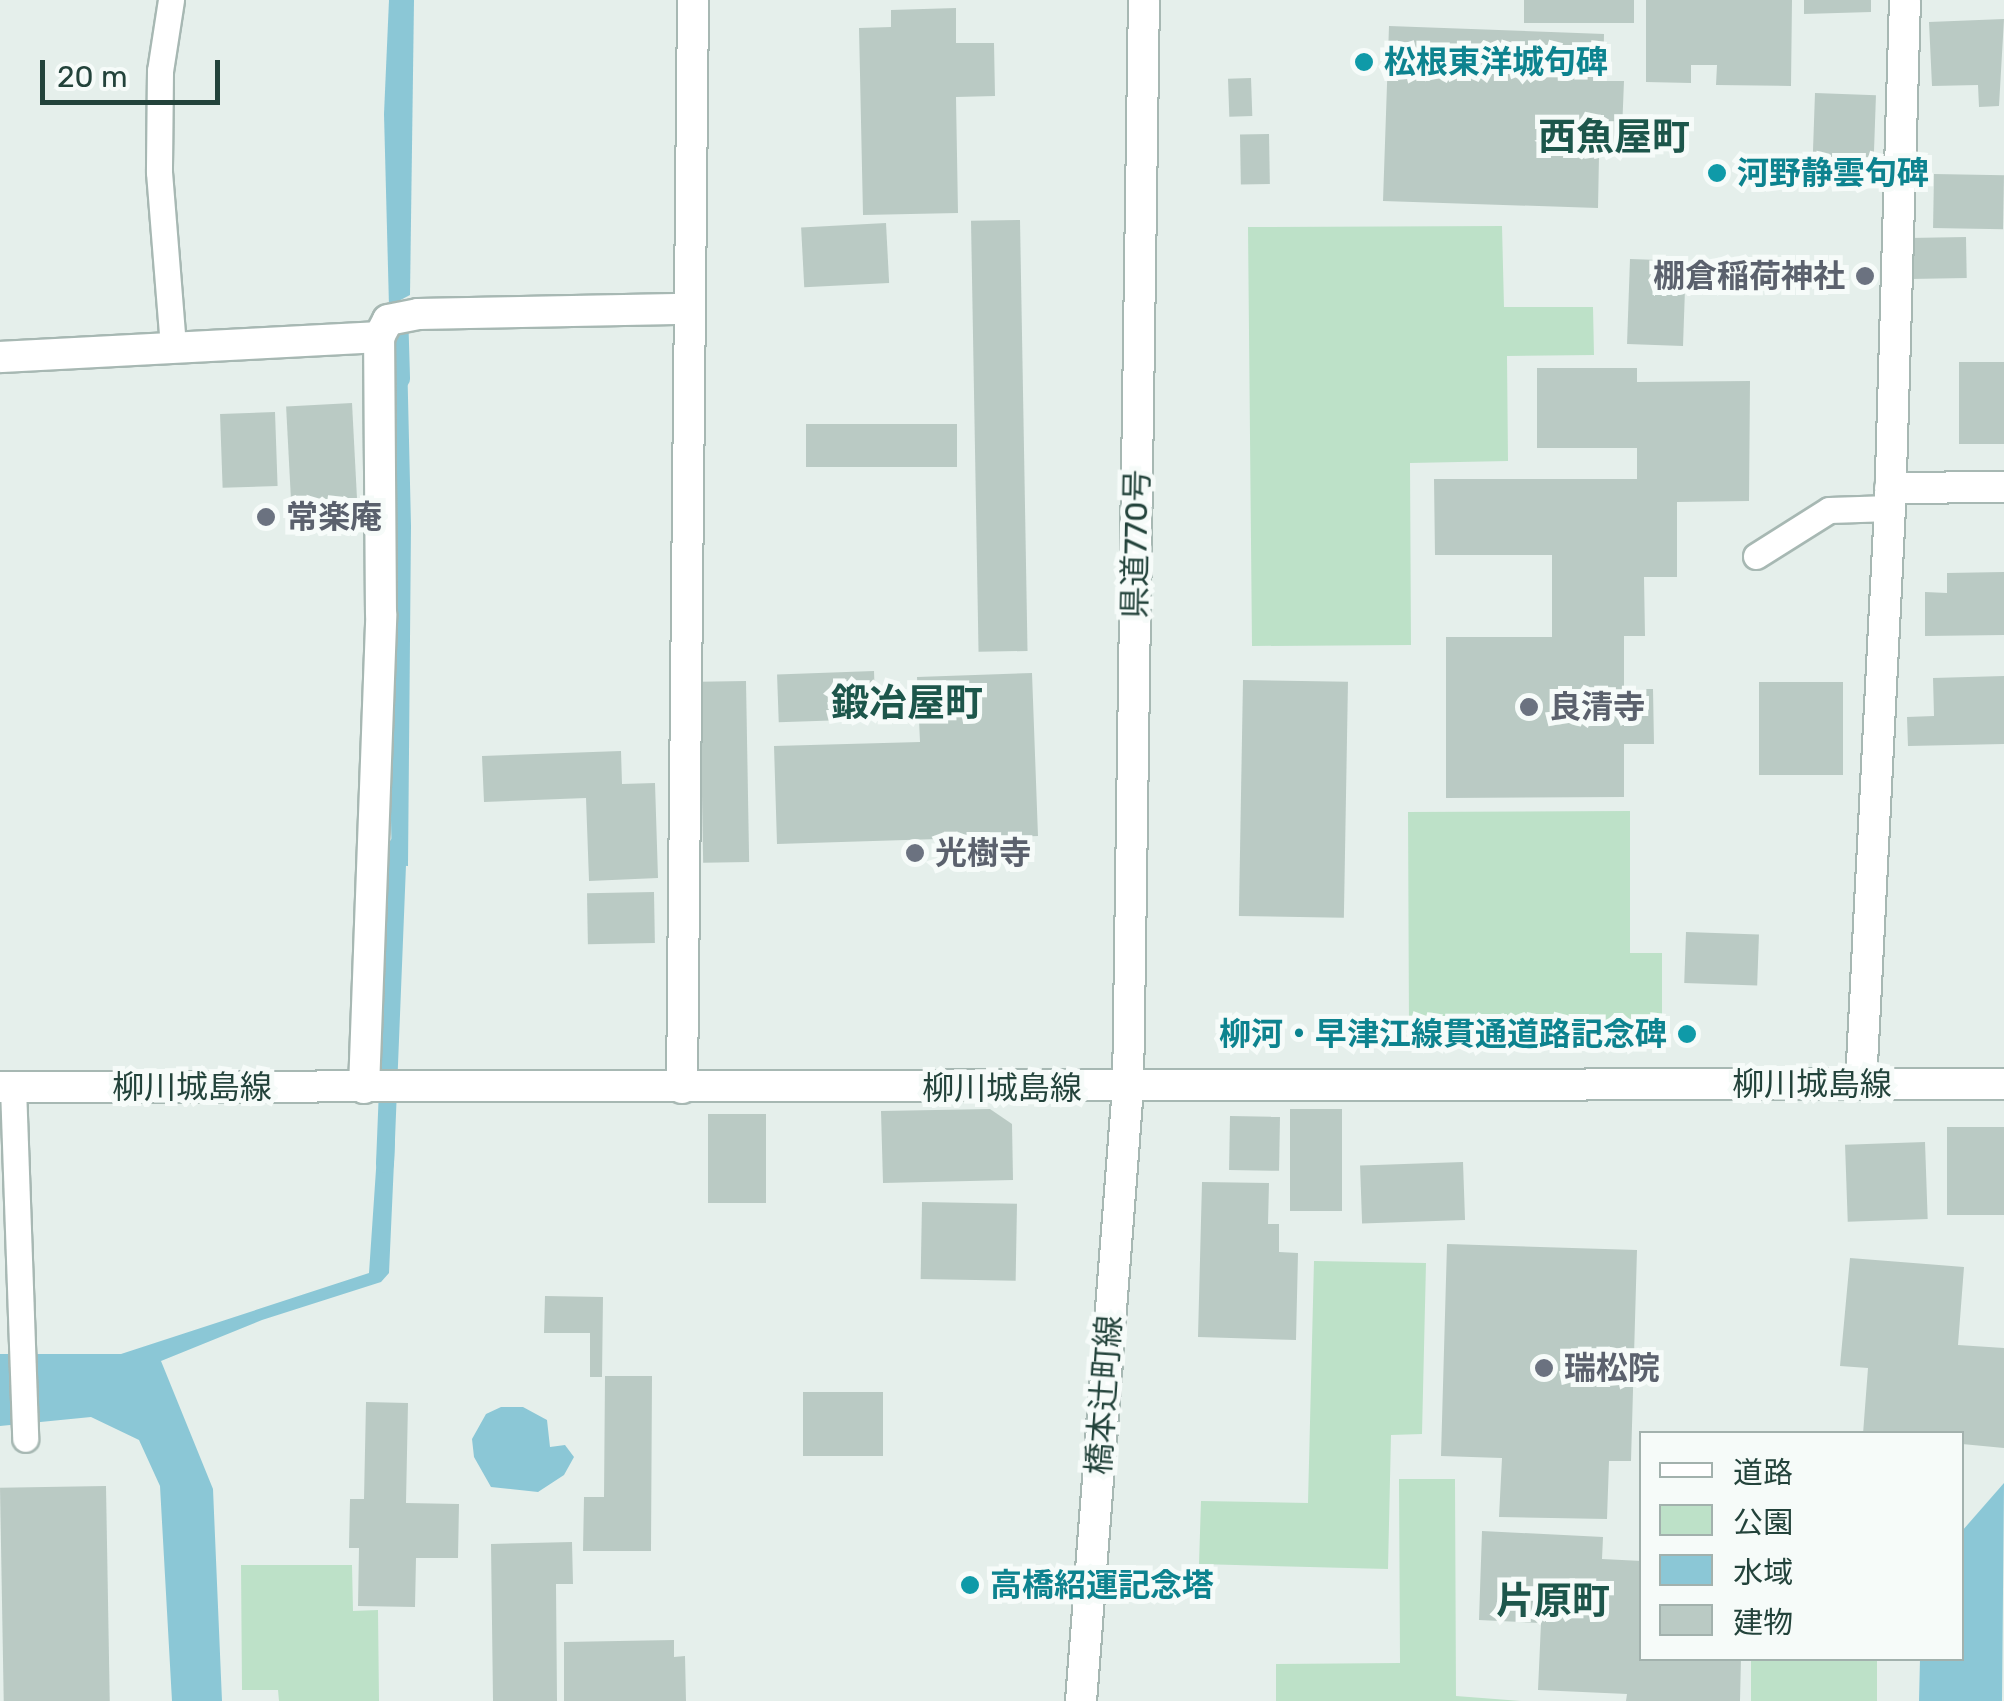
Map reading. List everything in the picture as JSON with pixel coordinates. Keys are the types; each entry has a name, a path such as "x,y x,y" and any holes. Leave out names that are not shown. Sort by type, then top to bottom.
{"street":[{"path":"682,1088 693,0"},
{"name":"県道770号","path":"1128,1088 1144,0"},
{"path":"1861,1084 1890,498 1905,0"},
{"path":"0,357 395,323 688,309"},
{"path":"386,1087 381,614 395,323"},
{"path":"1890,498 2004,487"},
{"name":"柳川城島線","path":"6,1087 2004,1084"},
{"name":"橋本辻町線","path":"1080,1701 1128,1088"}],"lane":[{"path":"170,0 160,71 159,172 173,345"},
{"path":"1756,556 1829,510 1890,498"},
{"path":"6,1087 25,1439"}],"green space":[{"path":"1502,226 1504,307 1593,307 1594,355 1507,356 1508,461 1410,463 1411,645 1252,646 1248,227"},
{"path":"1630,811 1630,953 1662,953 1662,1026 1409,1028 1408,812"},
{"path":"1314,1261 1426,1263 1422,1434 1391,1435 1388,1569 1199,1564 1201,1501 1308,1503"},
{"path":"1399,1479 1455,1479 1456,1696 1521,1701 1276,1701 1276,1664 1400,1663"},
{"path":"241,1565 352,1565 353,1611 378,1610 379,1701 279,1701 278,1690 242,1690"},
{"path":"1751,1661 1877,1661 1877,1701 1751,1701"}],"water":[{"path":"389,0 414,0 410,295 389,306 384,114"},
{"path":"407,355 411,526 408,866 392,865 389,730 397,544 391,356"},
{"path":"378,1140 395,1140 389,1273 381,1282 262,1320 161,1361 213,1489 222,1701 172,1701 160,1486 139,1440 91,1417 0,1426 0,1354 121,1354 369,1273"},
{"path":"501,1407 523,1407 547,1420 550,1447 565,1445 574,1457 564,1475 538,1492 491,1487 474,1457 472,1439 486,1414"},
{"path":"2004,1483 2002,1701 1919,1701 1920,1661 1964,1661 1964,1529"}],"building":[{"path":"1524,0 1634,0 1634,23 1524,23"},
{"path":"1646,0 1792,0 1791,86 1716,85 1717,65 1691,65 1691,83 1646,82"},
{"path":"1804,0 1871,0 1871,12 1804,14"},
{"path":"956,8 956,43 994,43 995,96 956,97 958,213 863,215 859,28 891,27 891,10"},
{"path":"2004,19 1999,106 1979,107 1978,85 1932,86 1929,22"},
{"path":"1389,26 1604,34 1603,81 1624,81 1621,156 1599,156 1598,208 1383,201"},
{"path":"1251,78 1252,116 1229,117 1228,79"},
{"path":"1815,93 1876,95 1873,167 1812,165"},
{"path":"1269,134 1270,184 1241,184 1240,135"},
{"path":"1934,174 2004,175 2003,229 1933,228"},
{"path":"1020,220 1028,651 979,652 971,221"},
{"path":"886,223 889,283 804,287 801,227"},
{"path":"1966,237 1967,278 1910,279 1909,238"},
{"path":"1630,259 1686,261 1683,346 1627,344"},
{"path":"1959,362 2004,362 2004,444 1959,444"},
{"path":"1537,368 1637,368 1637,382 1750,381 1749,501 1677,502 1677,577 1644,577 1645,636 1624,636 1624,689 1653,689 1654,744 1624,744 1624,797 1446,798 1446,637 1552,637 1552,555 1435,555 1434,479 1637,479 1637,448 1537,448"},
{"path":"352,403 359,529 293,532 286,406"},
{"path":"275,412 278,486 223,488 220,414"},
{"path":"806,424 957,424 957,467 806,467"},
{"path":"2004,572 2004,635 1925,636 1925,592 1947,593 1947,573"},
{"path":"874,671 876,719 779,722 777,674"},
{"path":"1032,673 1038,836 777,844 774,746 920,742 917,677"},
{"path":"2004,676 2004,744 1908,746 1907,717 1934,716 1933,678"},
{"path":"1243,680 1348,682 1344,918 1239,916"},
{"path":"746,681 749,862 703,863 700,682"},
{"path":"1759,682 1843,682 1843,775 1759,775"},
{"path":"621,751 622,784 655,783 658,878 589,881 586,798 484,802 482,756"},
{"path":"654,892 655,943 588,944 587,893"},
{"path":"1686,932 1759,935 1757,986 1684,983"},
{"path":"990,1109 1012,1124 1013,1180 883,1183 881,1111"},
{"path":"1290,1109 1342,1109 1342,1211 1290,1211"},
{"path":"708,1114 766,1114 766,1203 708,1203"},
{"path":"1230,1116 1280,1117 1279,1171 1229,1170"},
{"path":"1947,1127 2004,1127 2004,1215 1947,1215"},
{"path":"1925,1142 1928,1219 1848,1222 1845,1145"},
{"path":"1463,1162 1465,1220 1362,1224 1360,1166"},
{"path":"1202,1182 1269,1183 1268,1224 1279,1224 1279,1252 1298,1253 1296,1340 1198,1337"},
{"path":"922,1202 1017,1204 1016,1281 921,1279"},
{"path":"1447,1244 1637,1250 1631,1461 1609,1461 1607,1519 1499,1517 1502,1458 1441,1456"},
{"path":"1850,1258 1964,1267 1958,1345 2004,1348 2004,1448 1964,1444 1964,1431 1863,1431 1868,1368 1840,1366"},
{"path":"545,1296 603,1297 602,1377 590,1377 590,1333 544,1333"},
{"path":"605,1376 652,1376 651,1551 583,1551 584,1497 604,1497"},
{"path":"803,1392 883,1392 883,1456 803,1456"},
{"path":"366,1402 408,1403 406,1503 459,1504 458,1558 416,1558 415,1607 358,1606 359,1548 349,1548 350,1499 364,1499"},
{"path":"106,1486 110,1701 4,1701 0,1488"},
{"path":"1482,1531 1603,1537 1602,1559 1639,1561 1639,1661 1741,1661 1740,1701 1626,1701 1627,1694 1538,1690 1541,1623 1479,1620"},
{"path":"572,1542 573,1584 556,1584 557,1701 493,1701 491,1544"},
{"path":"674,1640 674,1657 685,1656 686,1701 564,1701 564,1642"}],"waterway":[{"path":"399,310 401,379"},
{"path":"385,1164 398,845"}],"place":[{"name":"松根東洋城句碑","path":"1364,62"},
{"name":"河野静雲句碑","path":"1717,173"},
{"name":"棚倉稲荷神社","path":"1865,276"},
{"name":"常楽庵","path":"266,517"},
{"name":"良清寺","path":"1529,707"},
{"name":"光樹寺","path":"915,853"},
{"name":"柳河・早津江線貫通道路記念碑","path":"1687,1034"},
{"name":"瑞松院","path":"1544,1368"},
{"name":"高橋紹運記念塔","path":"970,1585"}],"district":[{"name":"西魚屋町","path":"1614,138"},
{"name":"鍛冶屋町","path":"907,704"},
{"name":"片原町","path":"1553,1602"}]}
